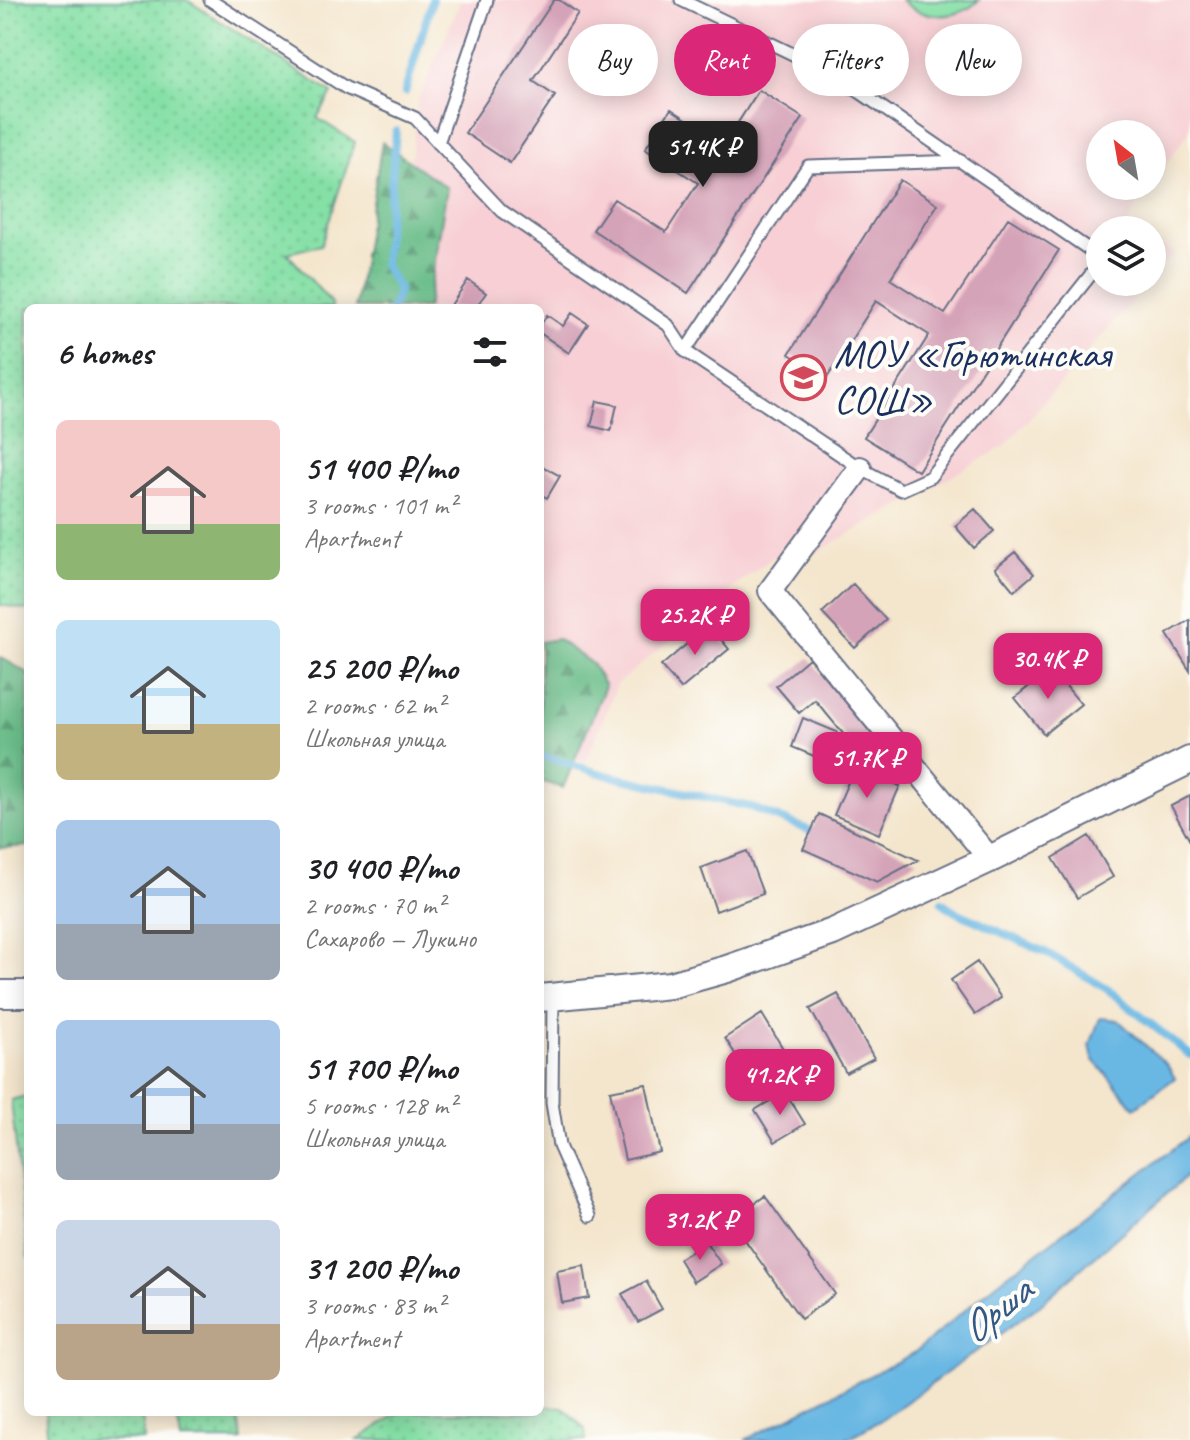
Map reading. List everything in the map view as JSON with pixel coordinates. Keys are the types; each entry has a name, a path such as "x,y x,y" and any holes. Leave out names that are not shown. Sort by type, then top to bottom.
{"street":[{"path":"860,468 770,591 990,859"},
{"path":"546,998 670,985 727,969 833,932 1190,760"},
{"path":"0,994 24,994"}],"lane":[{"path":"210,0 346,88 415,118 502,211 668,325 685,351 860,468 901,490 930,477 1086,278"},
{"path":"438,143 487,0"},
{"path":"681,0 832,73 1086,250"},
{"path":"685,351 808,166 962,161"},
{"path":"546,998 552,1103 559,1146 590,1216"}],"shaded area":[{"name":"МОУ «Горютинская СОШ»","path":"461,0 1190,0 1190,130 1166,164 1166,120 1086,120 1086,200 1142,200 1131,216 1086,216 1086,296 1137,296 1005,446 809,557 789,546 745,578 617,684 586,762 544,748 544,304 393,304 418,100"},
{"path":"1166,248 1174,253 1166,262"}],"green space":[{"path":"0,0 187,0 332,93 317,118 355,142 321,245 287,253 332,304 24,304 24,609 0,605"},
{"path":"901,0 979,0 961,12 940,15 919,11"},
{"path":"382,142 447,188 428,304 356,304"},
{"path":"557,639 592,664 605,686 563,788 544,782 544,641"},
{"path":"0,657 24,671 24,846 0,848"},
{"path":"24,1097 24,1222 11,1100"},
{"path":"544,1406 563,1407 585,1429 586,1440 358,1440 394,1416 544,1416"},
{"path":"45,1416 142,1416 144,1440 48,1440"},
{"path":"177,1416 238,1416 242,1440 181,1440"}],"water":[{"path":"1100,1018 1118,1020 1167,1065 1175,1078 1135,1108 1093,1059 1090,1045"},
{"name":"Орша","path":"1190,1136 1190,1173 1036,1308 883,1419 845,1440 745,1440 914,1353 996,1284"}],"building":[{"path":"554,0 578,13 533,81 555,96 510,163 465,133"},
{"path":"755,96 768,96 803,118 688,293 593,230 614,199 666,232 698,183 645,149 671,109 724,144"},
{"path":"900,180 938,204 890,279 945,314 1008,218 1059,250 918,471 864,437 929,335 876,301 827,378 789,354"},
{"path":"468,280 486,293 478,304 452,304"},
{"path":"572,313 588,324 569,353 544,336 547,315 563,326"},
{"path":"597,401 617,405 611,431 591,426"},
{"path":"544,467 560,476 547,498 544,496"},
{"path":"975,509 994,531 974,548 955,526"},
{"path":"1015,552 1034,574 1014,591 995,568"},
{"path":"853,584 886,620 855,648 822,613"},
{"path":"1190,620 1190,671 1167,634"},
{"path":"709,625 729,649 681,689 661,666"},
{"path":"809,658 877,740 860,754 815,700 799,713 776,686"},
{"path":"1051,668 1081,704 1044,734 1015,698"},
{"path":"803,718 837,732 826,761 792,747"},
{"path":"855,766 900,786 879,834 834,815"},
{"path":"1190,796 1190,841 1171,806"},
{"path":"819,814 918,860 877,882 803,849"},
{"path":"1089,836 1113,877 1077,898 1053,858"},
{"path":"747,851 763,894 716,911 701,868"},
{"path":"977,962 1001,998 975,1015 951,980"},
{"path":"838,994 874,1058 846,1073 810,1009"},
{"path":"762,1014 793,1065 757,1088 725,1038"},
{"path":"646,1084 660,1152 625,1160 610,1091"},
{"path":"785,1092 805,1124 775,1142 755,1110"},
{"path":"765,1196 835,1294 801,1319 731,1220"},
{"path":"706,1242 721,1264 693,1282 679,1259"},
{"path":"584,1266 589,1298 562,1303 557,1271"},
{"path":"646,1281 662,1309 638,1322 622,1294"}],"waterway":[{"path":"405,92 432,0"},
{"path":"394,304 399,290 384,265 396,131"},
{"path":"544,756 606,775 750,807 811,831"},
{"path":"942,902 954,911 1047,953 1107,989 1190,1055"}],"place":[{"name":"МОУ «Горютинская СОШ»","path":"803,377"}]}
